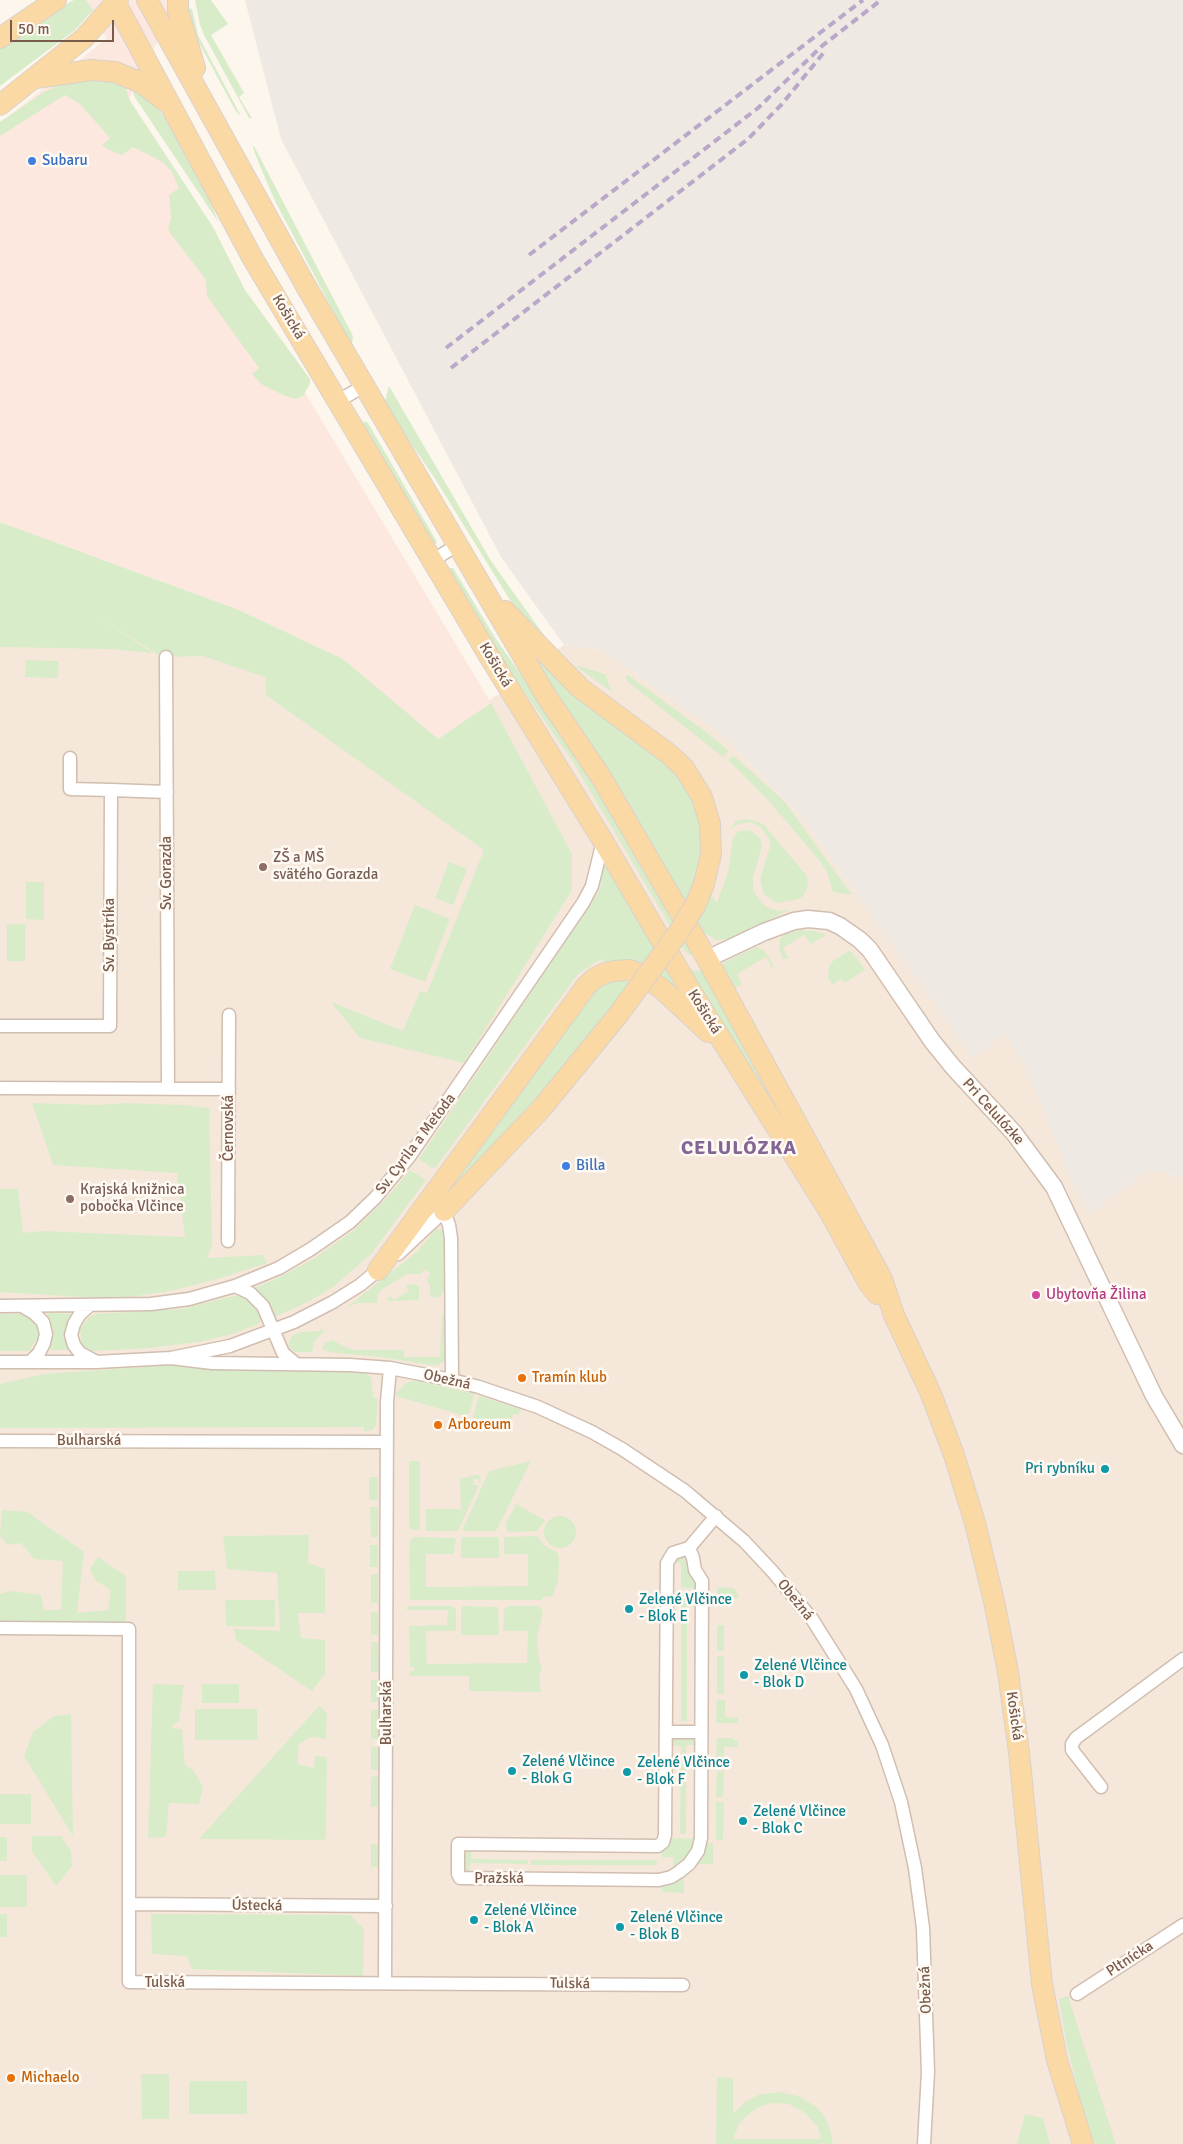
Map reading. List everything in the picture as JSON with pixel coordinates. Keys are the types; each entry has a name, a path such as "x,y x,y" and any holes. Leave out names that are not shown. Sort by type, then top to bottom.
{"main road":[{"path":"0,38 34,0"},
{"path":"0,38 56,0"},
{"name":"Košická","path":"147,0 263,211 457,546 545,694 601,777 707,959 882,1279 894,1315 931,1394 954,1455 975,1523 994,1601 1008,1672 1019,1752 1042,1984 1057,2060 1080,2137"},
{"path":"178,0 178,11 203,99"},
{"path":"0,105 84,38 116,1"},
{"name":"Košická","path":"116,1 253,259 432,561 603,841 728,1052 829,1211 869,1284 894,1315"},
{"path":"34,79 91,70 115,72 142,83 160,95 173,109"},
{"path":"444,1211 541,1109 618,1015 678,933 694,906 704,884 711,854 710,824 702,797 684,768 669,754 580,688 479,583"},
{"path":"668,953 693,962 707,959"},
{"path":"378,1270 587,985 595,978 615,970 629,970 641,974 662,989 728,1052"}],"street":[{"path":"338,401 364,386"},
{"path":"432,561 457,546"},
{"name":"Sv. Gorazda","path":"166,657 168,1089"},
{"path":"70,758 70,789 167,792"},
{"name":"Sv. Bystríka","path":"0,1026 110,1026 111,790"},
{"name":"Sv. Cyrila a Metoda","path":"0,1306 151,1304 189,1299 236,1286 279,1268 350,1222 375,1198 399,1170 583,903 592,886 603,841"},
{"name":"Pri Celulózke","path":"707,959 764,932 794,921 808,919 829,922 840,926 860,940 870,950 932,1042 1014,1133 1054,1188 1067,1211 1154,1396 1183,1444"},
{"name":"Černovská","path":"228,1241 229,1016"},
{"path":"0,1088 229,1089"},
{"path":"0,1362 96,1362 172,1358 230,1346 273,1331 333,1302 408,1246 444,1211 451,1238 452,1380"},
{"path":"236,1286 250,1293 263,1306 283,1353 295,1363"},
{"path":"22,1306 34,1313 43,1322 46,1334 39,1353 30,1362"},
{"path":"89,1306 80,1314 71,1334 74,1345 80,1353 96,1362"},
{"name":"Obežná","path":"172,1358 212,1364 295,1363 390,1368 452,1380 538,1407 592,1432 655,1470 716,1516 744,1541 812,1619 856,1689 882,1745 901,1802 916,1868 923,1928 928,2053 924,2144"},
{"name":"Bulharská","path":"385,1983 387,1442 390,1368"},
{"name":"Bulharská","path":"0,1441 387,1442"},
{"name":"Pražská","path":"688,1548 693,1558 694,1570 702,1582 700,1838 698,1852 689,1864 670,1877 659,1880 460,1878 458,1874 458,1844 658,1846 663,1842 666,1835 667,1563 673,1553 688,1548 716,1516"},
{"name":"Tulská","path":"0,1628 129,1629 129,1982 683,1985"},
{"path":"1101,1787 1072,1750 1072,1744 1076,1738 1183,1659"},
{"path":"666,1732 701,1732"},
{"name":"Ústecká","path":"129,1904 386,1906"},
{"name":"Pltnícka","path":"1077,1994 1183,1925"}],"shaded area":[{"path":"79,0 178,0 129,99 491,703 438,740 343,659 239,610 0,522 0,123 107,38"},
{"path":"245,0 1183,0 1183,1177 1148,1170 1091,1213 1072,1180 1024,1063 1005,1033 973,1058 805,821 724,736 600,649 564,645 501,557 281,139"},
{"path":"0,555 227,648 364,661 438,739 564,645 600,649 724,736 805,821 973,1058 1005,1033 1024,1063 1072,1180 1091,1213 1148,1170 1183,1177 1183,2144 0,2144"}],"green space":[{"path":"74,0 86,0 93,10 75,30 0,86 0,49 55,10"},
{"path":"195,0 211,0 228,24 211,35 244,93 239,97 252,118 249,118 204,35"},
{"path":"188,8 192,9 198,35 241,116 235,110 198,41"},
{"path":"106,80 125,85 129,99 213,227 245,290 310,379 310,384 303,396 296,399 285,396 261,384 252,374 259,368 207,296 206,280 168,230 171,218 169,195 179,188 172,172 163,162 133,147 122,155 109,150 102,145 110,138 80,104 65,95 0,136 0,122 44,92 64,83"},
{"path":"132,88 153,102 172,126 200,178 219,223 134,96"},
{"path":"254,146 353,336 352,344 275,201 253,148"},
{"path":"389,386 491,561 551,645 521,618 434,477 388,410 385,402"},
{"path":"364,421 368,423 437,542 435,545 362,425"},
{"path":"0,522 239,610 343,659 438,739 491,703 572,854 572,890 464,1063 360,1038 331,1002 403,1031 420,991 427,993 484,850 266,695 265,677 203,656 162,657 97,616 153,653 110,649 0,647"},
{"path":"449,568 453,568 494,636 576,753 693,952 690,955 685,951 572,760 489,641 447,571"},
{"path":"534,656 566,686 674,770 689,792 700,819 703,852 699,871 695,873 717,903 728,872 733,838 739,831 750,830 760,838 762,846 753,878 753,891 768,908 781,911 791,909 730,939 717,940 702,932"},
{"path":"26,660 59,661 58,678 25,677"},
{"path":"577,667 605,674 612,692"},
{"path":"628,675 729,751 723,757 628,682 625,676"},
{"path":"733,755 784,801 852,895 833,892 827,872 820,861 769,801 728,760"},
{"path":"745,819 759,822 765,826 806,875 808,881 807,889 799,899 777,903 764,894 760,880 770,840 761,827 750,822 738,824 730,829 736,821"},
{"path":"449,862 467,869 453,905 435,898"},
{"path":"606,864 681,992 680,994 605,964 603,959 594,963 577,975 436,1167 432,1168 419,1159 590,905 600,889"},
{"path":"26,882 44,882 44,920 26,919"},
{"path":"415,905 450,919 425,982 390,969"},
{"path":"7,924 25,924 25,961 7,961"},
{"path":"800,930 814,931 827,935 811,944 804,935 783,948 789,959 783,959 779,949 780,939 784,935"},
{"path":"756,947 764,950 774,966 772,968 766,957 737,974 742,984 735,988 724,969 723,963"},
{"path":"849,951 853,953 865,970 844,983 841,979 833,985 828,978 829,967 833,961"},
{"path":"687,968 695,971 705,970 791,1128 788,1129"},
{"path":"613,978 630,982 611,1010 536,1101 456,1186 449,1181 594,986"},
{"path":"32,1103 98,1105 125,1103 209,1108 212,1245 207,1258 263,1255 267,1263 214,1280 170,1291 117,1299 0,1292 0,1189 18,1189 23,1233 42,1231 185,1237 177,1173 53,1165"},
{"path":"410,1170 426,1180 371,1254 333,1287 306,1303 274,1317 266,1302 255,1288 315,1258 354,1230 387,1198"},
{"path":"436,1229 443,1230 444,1241 445,1288 440,1297 434,1298 430,1295 430,1286 427,1279 431,1274 425,1269 421,1274 407,1274 384,1288 378,1294 377,1303 358,1303 347,1307 417,1252"},
{"path":"411,1284 419,1286 419,1300 388,1301 388,1298 391,1296 394,1300 409,1291 406,1286"},
{"path":"234,1296 241,1296 254,1305 261,1317 260,1323 233,1334 198,1342 150,1348 93,1351 86,1350 82,1345 80,1329 89,1317 96,1314 182,1309"},
{"path":"47,1313 71,1314 65,1327 68,1350 49,1350 53,1335"},
{"path":"0,1314 23,1314 34,1321 37,1326 38,1338 29,1351 0,1351"},
{"path":"442,1314 444,1315 445,1360 437,1366 380,1357 329,1352 322,1349 324,1344 331,1340 353,1350 404,1350 404,1357 440,1357"},
{"path":"321,1328 324,1331 314,1342 312,1352 295,1352 289,1347 289,1341 293,1335 302,1332 320,1331"},
{"path":"173,1365 347,1371 367,1374 371,1378 373,1397 378,1399 376,1425 372,1430 364,1432 364,1427 0,1428 0,1384 44,1374"},
{"path":"415,1380 474,1394 470,1412 465,1416 396,1396 396,1393 406,1383"},
{"path":"479,1396 521,1409 519,1415 513,1414 508,1428 505,1429 477,1421 473,1417"},
{"path":"409,1461 420,1461 420,1530 413,1530 409,1527"},
{"path":"531,1461 496,1531 462,1531 489,1471"},
{"path":"479,1475 481,1480 479,1484 479,1479 473,1479 474,1485 479,1485 458,1531 426,1531 426,1509 461,1509 460,1479"},
{"path":"369,1477 378,1477 378,1500 369,1500"},
{"path":"516,1504 545,1520 537,1531 509,1532 506,1529 506,1523"},
{"path":"370,1507 378,1507 378,1537 371,1537"},
{"path":"2,1510 27,1512 84,1552 77,1613 108,1610 111,1590 95,1580 90,1569 98,1557 126,1576 126,1626 0,1625 0,1594 10,1591 41,1595 44,1610 61,1610 63,1561 34,1559 21,1543 8,1545 0,1536"},
{"path":"560,1516 571,1521 576,1532 571,1543 560,1548 549,1543 544,1532 549,1521"},
{"path":"309,1535 308,1563 325,1569 325,1613 298,1613 301,1638 325,1640 325,1674 312,1691 236,1640 234,1629 280,1631 277,1573 227,1569 223,1536"},
{"path":"537,1536 545,1546 557,1552 559,1560 558,1581 552,1597 545,1596 541,1600 410,1600 409,1551 411,1539 414,1537 456,1538 454,1554 426,1554 426,1587 528,1586 528,1554 504,1554 504,1537"},
{"path":"461,1537 499,1537 499,1558 461,1558"},
{"path":"370,1545 378,1545 378,1567 370,1567"},
{"path":"680,1558 687,1558 689,1573 698,1589 681,1588 681,1563 671,1563"},
{"path":"178,1571 215,1571 216,1590 178,1590"},
{"path":"371,1574 378,1574 378,1603 371,1603"},
{"path":"717,1587 733,1588 739,1598 717,1598"},
{"path":"681,1592 687,1592 687,1721 681,1721"},
{"path":"225,1600 275,1600 275,1627 226,1626"},
{"path":"409,1606 452,1606 456,1609 456,1631 426,1631 427,1664 527,1663 528,1631 503,1631 504,1609 508,1606 539,1606 543,1612 537,1636 539,1660 542,1670 539,1675 541,1692 469,1691 469,1676 410,1676 410,1671 414,1671 415,1668 410,1667 409,1626 447,1625 448,1610 406,1610"},
{"path":"463,1606 498,1607 499,1635 461,1635 461,1609"},
{"path":"371,1612 378,1612 378,1635 371,1635"},
{"path":"717,1625 724,1625 724,1651 717,1651"},
{"path":"371,1642 378,1642 378,1672 371,1672"},
{"path":"717,1656 724,1656 724,1694 717,1694"},
{"path":"371,1680 378,1680 378,1702 371,1702"},
{"path":"153,1684 184,1685 179,1721 172,1725 173,1728 182,1729 185,1765 193,1770 203,1787 199,1804 169,1803 166,1837 148,1838"},
{"path":"202,1684 239,1684 239,1703 202,1703"},
{"path":"717,1699 725,1700 725,1717 738,1718 738,1723 716,1723"},
{"path":"319,1706 327,1713 326,1739 311,1737 299,1744 297,1764 314,1768 315,1756 327,1757 326,1837 324,1840 199,1839"},
{"path":"195,1709 257,1709 257,1740 195,1740"},
{"path":"378,1709 378,1739 371,1739 371,1710"},
{"path":"71,1714 73,1836 24,1756 33,1732 54,1716"},
{"path":"677,1737 693,1738 697,1745 686,1745 686,1834 680,1834 681,1746 670,1746 671,1742"},
{"path":"717,1738 732,1738 738,1742 738,1747 724,1747 724,1765 716,1764"},
{"path":"371,1747 378,1747 378,1770 371,1770"},
{"path":"717,1771 724,1771 723,1797 716,1797"},
{"path":"378,1776 379,1807 371,1807 371,1777"},
{"path":"0,1794 31,1794 31,1824 0,1824"},
{"path":"716,1802 724,1802 723,1840 716,1840"},
{"path":"32,1836 61,1836 71,1851 72,1866 56,1886 32,1851"},
{"path":"0,1837 7,1837 6,1861 0,1861"},
{"path":"670,1838 696,1839 685,1860 673,1869 673,1857 662,1857 661,1850 668,1847"},
{"path":"706,1843 713,1843 713,1864 698,1864 684,1878 684,1893 662,1892 662,1887 677,1880 697,1864 703,1854"},
{"path":"371,1844 378,1844 378,1867 371,1867"},
{"path":"471,1849 471,1859 528,1860 528,1864 470,1863 469,1874 465,1870 466,1853"},
{"path":"531,1860 657,1860 657,1865 531,1865"},
{"path":"0,1875 27,1875 27,1907 0,1907"},
{"path":"0,1914 7,1914 7,1937 0,1937"},
{"path":"151,1914 350,1915 364,1929 363,1976 192,1969 187,1956 152,1954"},
{"path":"1068,1996 1116,2144 1095,2144 1084,2116 1066,2041 1059,1999"},
{"path":"141,2074 169,2074 169,2119 142,2119"},
{"path":"717,2077 733,2078 733,2114 745,2102 758,2095 779,2092 798,2096 816,2107 823,2115 829,2125 833,2144 823,2144 822,2142 821,2144 716,2144","holes":["772,2103 789,2104 805,2113 818,2127 821,2139 733,2139 739,2124 757,2108"]},
{"path":"189,2081 247,2081 247,2114 189,2114"},
{"path":"1025,2114 1043,2118 1050,2144 1017,2144"}],"railway":[{"path":"529,255 863,0"},
{"path":"446,348 758,108 822,46 881,0"},
{"path":"451,368 748,139 782,104 825,51"}],"place":[{"name":"Subaru","path":"32,161"},
{"name":"ZŠ a MŠ svätého Gorazda","path":"263,867"},
{"name":"Billa","path":"566,1166"},
{"name":"Krajská knižnica pobočka Vlčince","path":"70,1199"},
{"name":"Ubytovňa Žilina","path":"1036,1295"},
{"name":"Tramín klub","path":"522,1378"},
{"name":"Arboreum","path":"438,1425"},
{"name":"Pri rybníku","path":"1105,1469"},
{"name":"Zelené Vlčince - Blok E","path":"629,1609"},
{"name":"Zelené Vlčince - Blok D","path":"744,1675"},
{"name":"Zelené Vlčince - Blok G","path":"512,1771"},
{"name":"Zelené Vlčince - Blok F","path":"627,1772"},
{"name":"Zelené Vlčince - Blok C","path":"743,1821"},
{"name":"Zelené Vlčince - Blok A","path":"474,1920"},
{"name":"Zelené Vlčince - Blok B","path":"620,1927"},
{"name":"Michaelo","path":"11,2078"}],"district":[{"name":"CELULÓZKA","path":"739,1149"}]}
